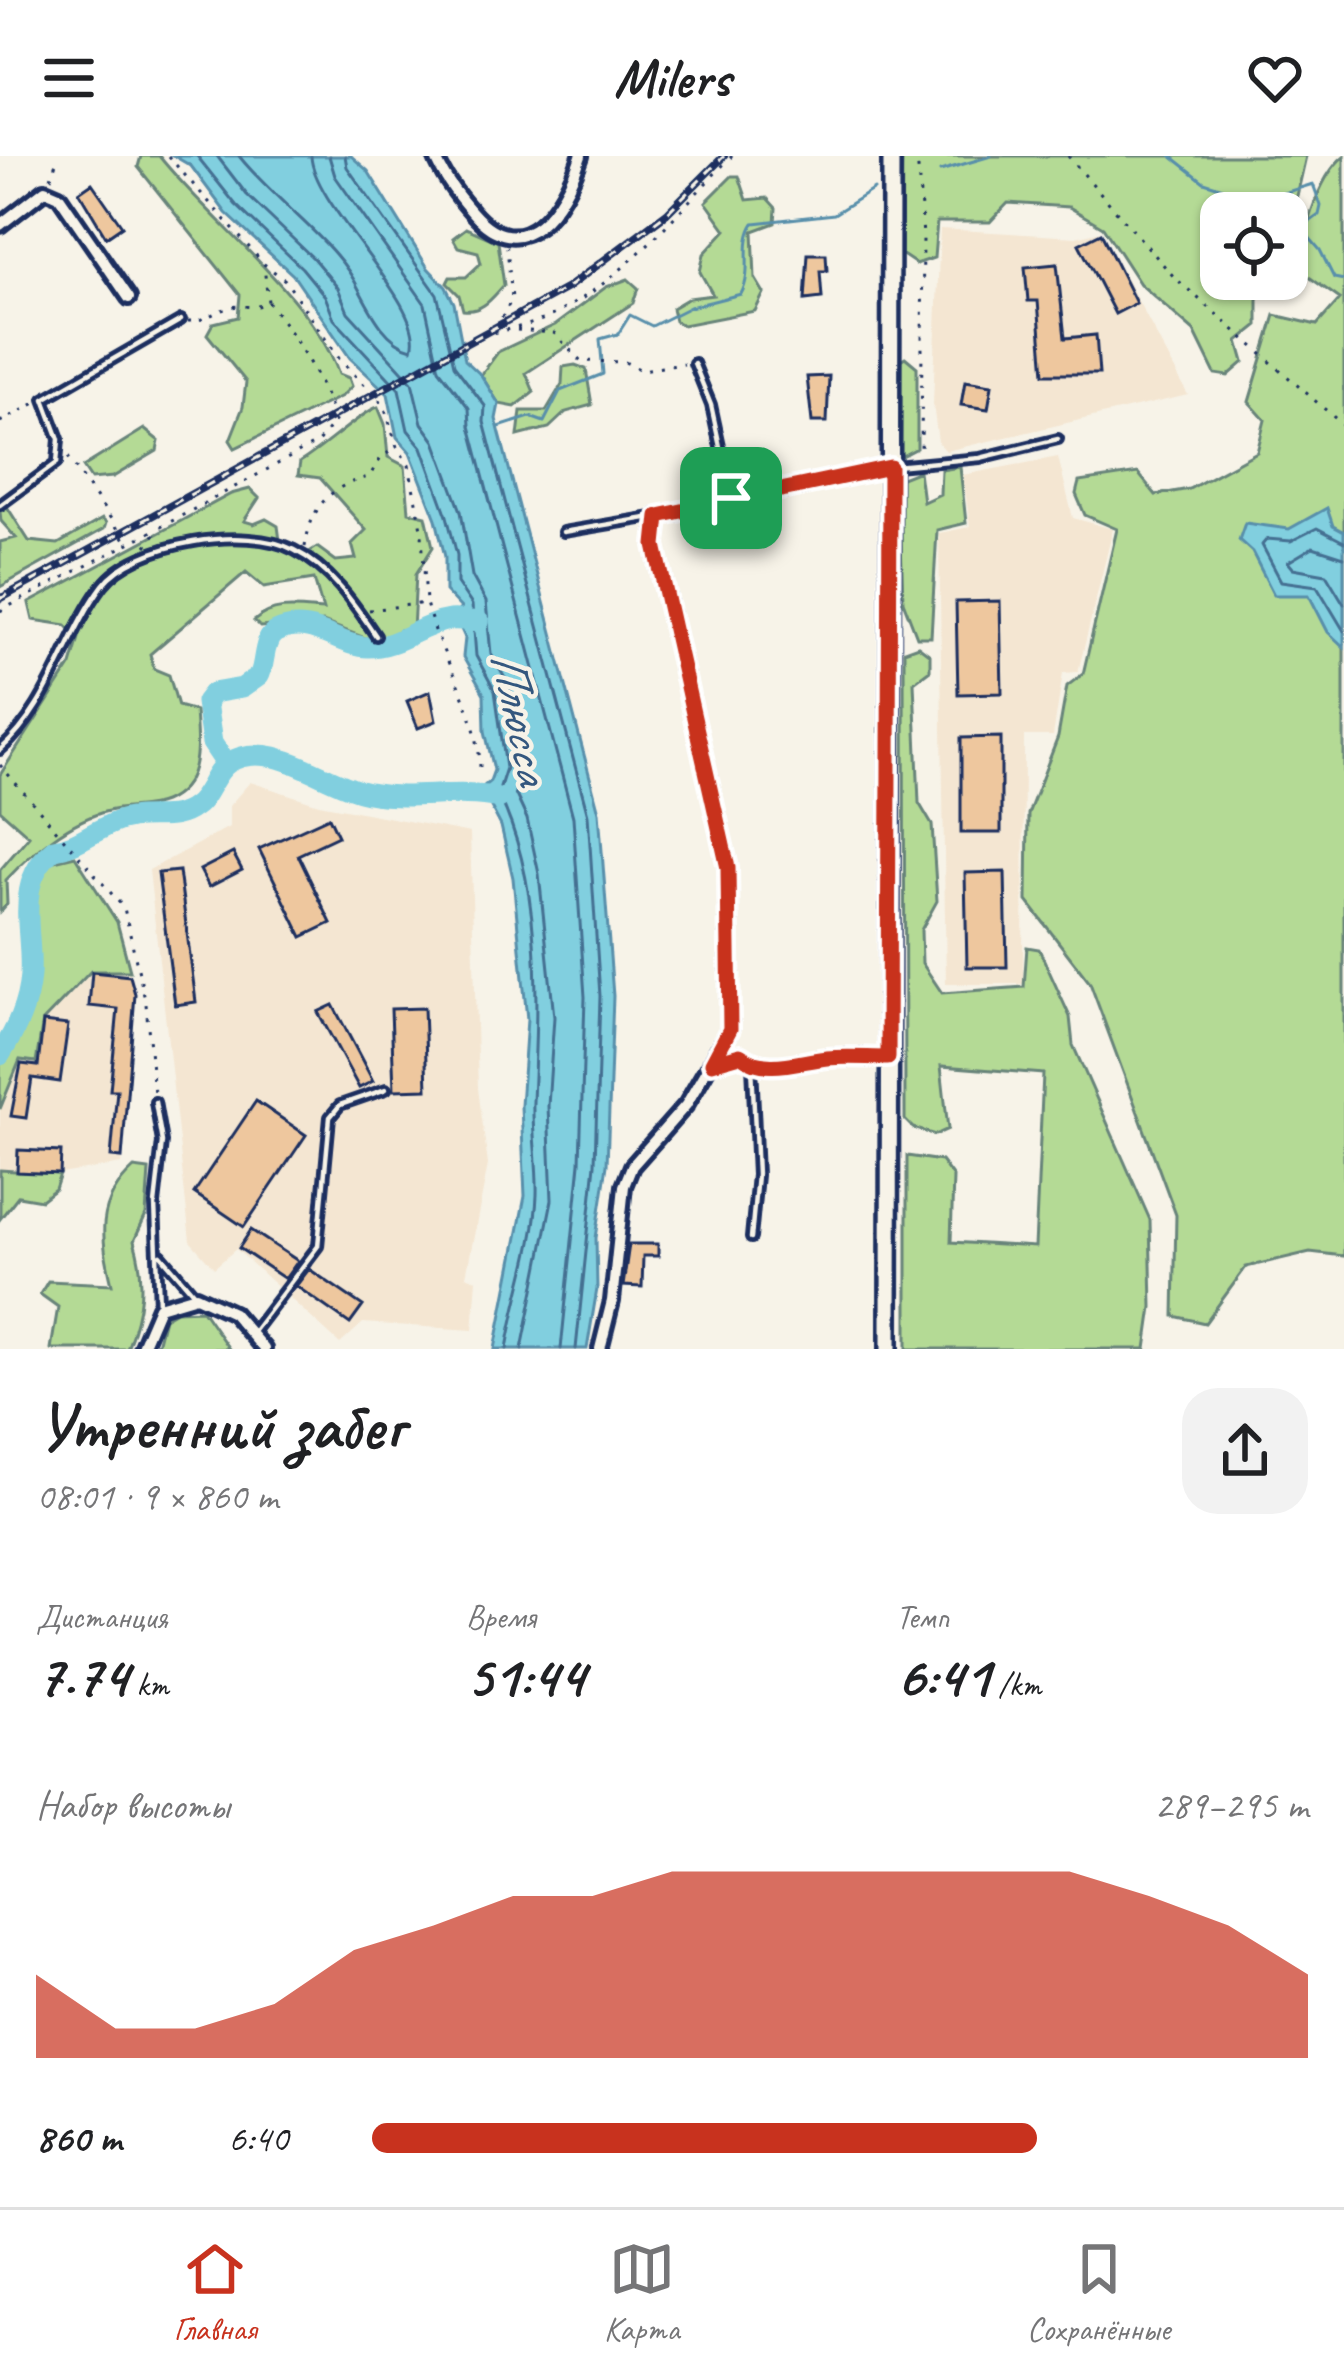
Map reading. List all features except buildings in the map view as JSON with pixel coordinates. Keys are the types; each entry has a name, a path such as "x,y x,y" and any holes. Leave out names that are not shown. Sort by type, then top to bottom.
{"main road":[{"path":"889,1349 891,156"}],"street":[{"path":"435,156 486,229 506,239 520,237 555,209 569,191 581,156"},
{"path":"0,226 45,190 59,196 129,298"},
{"path":"888,1058 752,1064 740,1055 730,1029 728,868 655,545 658,516 890,467"},
{"path":"600,1349 612,1301 624,1186 632,1166 686,1105 730,1029"},
{"path":"712,1063 740,1055"},
{"path":"141,1349 158,1306 174,1298 196,1296 215,1301 253,1332 264,1349"}],"lane":[{"path":"0,505 57,463 61,454 44,398 181,320"},
{"path":"694,363 707,392 731,498"},
{"path":"890,467 980,458 1058,439"},
{"path":"563,532 658,516"},
{"path":"0,750 27,722 102,587 140,555 253,538 304,555 342,588 376,636"},
{"path":"751,1238 758,1175 752,1064"},
{"path":"253,1332 318,1246 330,1117 340,1106 386,1088"},
{"path":"155,1102 162,1142 155,1204 158,1306"},
{"path":"158,1252 196,1296"}],"path":[{"path":"45,190 58,156"},
{"path":"168,156 264,263 285,280 340,360 384,405 397,447 409,465 434,636 480,743 480,772"},
{"path":"515,330 549,317 643,253 732,156"},
{"path":"917,156 923,236 921,463"},
{"path":"1068,156 1174,278 1344,427"},
{"path":"496,332 496,320 512,299 506,239"},
{"path":"264,263 268,302 295,334 317,385 327,394 334,420"},
{"path":"181,320 197,322 231,306 256,309 268,302"},
{"path":"0,610 318,442 344,410 482,336 515,330 554,333 581,361 625,362 640,370 694,363"},
{"path":"0,422 44,398"},
{"path":"304,555 314,508 343,483 368,477 381,458 397,447"},
{"path":"61,454 71,459 127,542"},
{"path":"140,555 160,528"},
{"path":"361,612 406,602 426,603"},
{"path":"0,765 124,908 146,1004 155,1102"}],"shaded area":[{"path":"940,229 1076,237 1101,231 1188,395 946,451 938,442 933,404"},
{"path":"1058,457 1073,518 1113,529 1078,672 1063,673 1053,736 1024,736 1023,984 946,984 939,533 970,527 963,475"},
{"path":"250,782 319,804 470,833 478,1088 488,1165 466,1276 477,1280 473,1330 363,1323 340,1344 236,1249 214,1268 190,1241 149,870 229,827 229,806"},
{"path":"91,971 130,971 135,994 122,1164 60,1174 0,1170 0,1109 20,1060 37,1061 43,1021"}],"green space":[{"path":"141,156 159,156 284,288 307,316 339,374 349,378 352,386 342,396 235,448 230,440 243,407 246,382 207,334 213,323 238,317 240,295 138,167"},
{"path":"902,156 1306,156 1298,192 1200,192 1200,300 1258,300 1258,325 1238,341 1244,362 1228,376 1215,374 1194,331 1140,284 1103,227 1069,207 1008,203 990,222 937,222 934,258 916,264 901,254"},
{"path":"1344,156 1344,1256 1310,1252 1246,1267 1205,1323 1174,1316 1176,1215 1090,983 1027,901 1028,814 1058,737 1067,686 1083,674 1117,529 1085,515 1076,494 1079,482 1138,473 1156,495 1189,489 1257,452 1265,420 1249,402 1275,315 1317,325 1340,299 1308,276 1308,224 1335,165"},
{"path":"732,176 739,176 747,200 767,198 776,208 775,223 753,231 755,278 764,293 755,311 683,325 675,321 672,308 689,298 713,295 700,272 704,254 726,230 706,202"},
{"path":"466,228 498,242 504,285 486,304 470,310 463,310 459,295 447,283 450,277 466,277 481,263 478,252 458,247 453,238"},
{"path":"628,279 638,288 633,303 526,373 534,392 515,407 499,404 481,375 498,352 555,325 606,287"},
{"path":"905,357 917,367 917,448 902,456 899,361"},
{"path":"563,367 586,369 592,405 566,412 549,428 518,436 521,411 546,411 562,384"},
{"path":"378,407 388,457 405,466 409,512 426,516 433,547 416,574 413,630 399,630 386,639 365,638 323,622 260,627 254,621 278,609 323,610 314,579 264,587 246,572 150,654 154,669 169,675 178,706 195,711 195,763 186,785 164,802 94,815 52,838 6,880 7,904 0,912 0,870 29,836 0,810 0,775 71,665 79,638 66,625 33,620 29,603 231,494 250,489 259,498 244,521 254,524 266,519 278,526 281,548 300,558 317,547 336,561 356,559 352,544 366,530 320,478 298,475 300,462"},
{"path":"144,429 159,441 157,451 113,477 91,479 83,467"},
{"path":"960,467 966,523 937,530 931,637 917,637 903,601 899,479 919,471 923,502 940,494 941,470"},
{"path":"6,505 29,541 58,544 102,519 106,523 104,529 0,587 0,542 16,538 1,521 0,512"},
{"path":"918,646 930,655 930,670 914,682 919,803 932,825 937,901 921,930 922,963 942,993 1024,987 1027,947 1039,949 1070,1017 1073,1045 1150,1220 1152,1307 1146,1349 907,1349 907,1156 941,1161 953,1177 951,1242 1035,1247 1043,1074 941,1066 948,1129 935,1135 905,1120 904,651"},
{"path":"75,856 117,922 130,971 91,971 43,1021 36,1062 20,1060 0,1109 0,1061 32,992 34,898 50,862"},
{"path":"134,1168 149,1170 146,1215 134,1241 141,1295 127,1349 51,1349 58,1307 40,1294 48,1281 112,1284 104,1222 113,1194"},
{"path":"0,1170 60,1174 55,1189 41,1200 18,1196 0,1219"},
{"path":"202,1310 229,1349 156,1349 164,1318 176,1311"}],"water":[{"name":"Плюсса","path":"174,156 351,156 368,171 428,268 446,287 454,303 465,360 499,404 496,419 599,812 613,996 607,1165 587,1349 495,1349 525,1196 521,1106 527,1019 513,878 501,826 489,803 476,793 490,781 494,770 485,731 484,694 463,657 465,638 460,627 450,620 461,608 445,591 445,557 436,519 410,452 397,437 388,394 350,358 293,275 226,213 191,166"},
{"path":"1327,508 1333,526 1344,532 1344,647 1328,632 1309,595 1274,595 1252,552 1239,540 1245,523 1289,529"}],"waterway":[{"path":"940,171 991,156"},
{"path":"1171,156 1204,182 1261,200 1313,184 1321,206 1319,215 1301,228 1320,250 1334,278 1344,280"},
{"path":"499,427 530,417 544,422 560,391 603,374 600,339 618,334 630,315 652,326 690,307 741,294 754,223 834,214 874,189"},
{"path":"226,764 212,743 206,702 213,693 242,688 259,676 268,640 276,632 301,627 368,647 439,622 479,622"},
{"name":"Плюсса","path":"0,1055 20,1017 29,986 29,892 41,862 54,849 121,820 187,812 204,797 223,767 244,756 277,758 377,794 499,798"}],"railway":[{"path":"0,599 567,288 667,213 724,156"}],"route":[{"path":"890,467 888,1058 830,1058 775,1066 752,1064 740,1055 712,1063 730,1029 728,868 655,545 658,516 731,498 890,467"}]}
